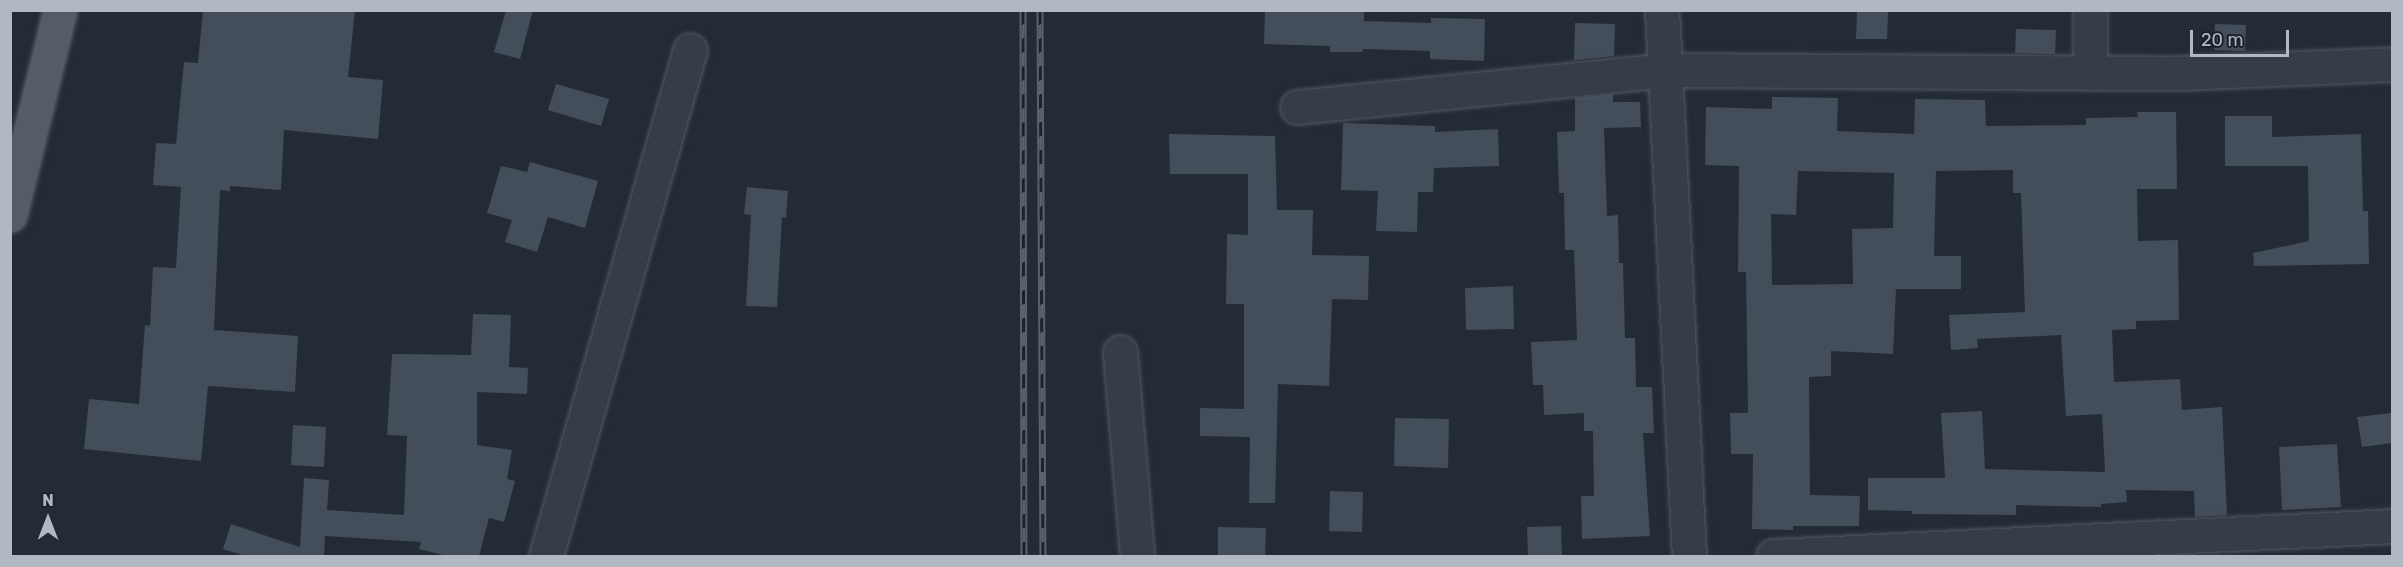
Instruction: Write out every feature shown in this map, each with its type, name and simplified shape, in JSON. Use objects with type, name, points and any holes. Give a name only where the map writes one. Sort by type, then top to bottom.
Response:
[{"type":"main road","points":[[11,212],[60,10]]},
{"type":"street","points":[[1662,10],[1667,70],[1689,556]]},
{"type":"street","points":[[2090,10],[2090,72]]},
{"type":"street","points":[[546,556],[690,50]]},
{"type":"street","points":[[1297,107],[1667,70],[2180,73],[2392,64]]},
{"type":"street","points":[[1120,352],[1137,556]]},
{"type":"street","points":[[1773,556],[2392,526]]},
{"type":"building","points":[[203,10],[355,10],[348,77],[383,80],[378,139],[284,130],[281,190],[230,186],[230,191],[220,190],[214,330],[298,336],[295,392],[208,386],[201,461],[84,449],[89,399],[139,404],[145,325],[150,326],[153,267],[176,268],[181,187],[153,185],[156,143],[176,144],[184,62],[198,63]]},
{"type":"building","points":[[506,10],[533,10],[520,59],[494,52]]},
{"type":"building","points":[[1265,10],[1364,10],[1364,21],[1431,23],[1431,18],[1485,19],[1484,61],[1430,59],[1430,51],[1363,49],[1363,52],[1330,52],[1330,46],[1264,44]]},
{"type":"building","points":[[1857,10],[1888,10],[1887,39],[1856,39]]},
{"type":"building","points":[[1575,23],[1615,24],[1614,56],[1574,60]]},
{"type":"building","points":[[2215,24],[2246,25],[2245,51],[2214,50]]},
{"type":"building","points":[[2016,29],[2056,30],[2055,54],[2015,53]]},
{"type":"building","points":[[556,84],[609,99],[601,126],[548,110]]},
{"type":"building","points":[[1613,94],[1613,102],[1640,102],[1641,127],[1604,128],[1607,216],[1618,215],[1619,263],[1623,263],[1625,338],[1635,338],[1636,387],[1652,387],[1654,433],[1643,433],[1650,536],[1582,539],[1581,496],[1594,496],[1593,431],[1584,431],[1584,413],[1544,415],[1543,385],[1533,385],[1531,342],[1577,340],[1574,250],[1565,250],[1564,193],[1559,193],[1557,132],[1575,131],[1575,98]]},
{"type":"building","points":[[1772,97],[1838,98],[1837,131],[1914,134],[1915,99],[1985,100],[1986,126],[2086,125],[2086,118],[2138,117],[2137,112],[2176,112],[2177,189],[2137,189],[2138,241],[2178,240],[2179,320],[2136,321],[2136,329],[2112,330],[2114,382],[2180,379],[2182,410],[2222,407],[2227,515],[2195,517],[2194,491],[2126,490],[2127,502],[2101,504],[2101,507],[2016,505],[2016,515],[1912,514],[1912,511],[1868,510],[1868,478],[1945,478],[1941,413],[1982,411],[1985,469],[2105,472],[2102,414],[2066,416],[2061,335],[1977,339],[1978,348],[1951,350],[1949,315],[2025,312],[2021,193],[2013,193],[2013,170],[1936,171],[1934,256],[1961,256],[1961,289],[1896,289],[1893,354],[1831,351],[1831,376],[1809,377],[1810,495],[1860,496],[1859,526],[1793,526],[1793,530],[1752,529],[1753,454],[1731,454],[1730,413],[1748,413],[1746,272],[1738,272],[1739,166],[1705,165],[1706,107],[1772,109]],"holes":[[[1798,171],[1894,173],[1893,228],[1852,229],[1853,284],[1772,285],[1771,214],[1796,215]]]},
{"type":"building","points":[[2225,116],[2272,116],[2272,137],[2361,134],[2363,211],[2368,211],[2369,264],[2254,266],[2253,253],[2309,241],[2308,166],[2225,166]]},
{"type":"building","points":[[1343,123],[1435,126],[1435,132],[1498,129],[1499,166],[1434,168],[1433,192],[1418,192],[1417,232],[1376,231],[1378,191],[1341,190]]},
{"type":"building","points":[[1169,134],[1275,136],[1277,210],[1313,210],[1312,255],[1369,256],[1368,300],[1332,299],[1329,386],[1278,384],[1275,503],[1249,503],[1250,437],[1200,436],[1200,408],[1244,409],[1244,304],[1226,304],[1227,234],[1248,235],[1248,174],[1170,174]]},
{"type":"building","points":[[530,162],[598,181],[585,228],[548,217],[537,252],[505,242],[512,220],[487,213],[501,166],[527,172]]},
{"type":"building","points":[[747,187],[788,191],[786,218],[782,217],[777,307],[746,306],[751,215],[744,214]]},
{"type":"building","points":[[1513,286],[1514,329],[1466,330],[1465,288]]},
{"type":"building","points":[[473,314],[511,315],[509,367],[528,368],[527,394],[477,392],[477,445],[512,450],[507,479],[515,481],[504,522],[489,518],[479,556],[447,556],[419,549],[421,542],[325,536],[324,556],[245,556],[223,549],[231,524],[300,547],[304,478],[329,480],[327,510],[404,515],[407,436],[387,435],[392,354],[471,355]]},
{"type":"building","points":[[2392,413],[2392,443],[2362,447],[2357,417]]},
{"type":"building","points":[[1395,418],[1449,419],[1448,468],[1394,466]]},
{"type":"building","points":[[293,425],[326,427],[324,467],[291,465]]},
{"type":"building","points":[[2337,444],[2341,507],[2282,510],[2279,447]]},
{"type":"building","points":[[1330,491],[1363,492],[1362,532],[1329,531]]},
{"type":"building","points":[[1561,526],[1562,556],[1528,556],[1527,527]]},
{"type":"building","points":[[1218,527],[1266,528],[1265,556],[1218,556]]},
{"type":"railway","points":[[1023,10],[1024,556]]},
{"type":"railway","points":[[1040,10],[1043,556]]}]
